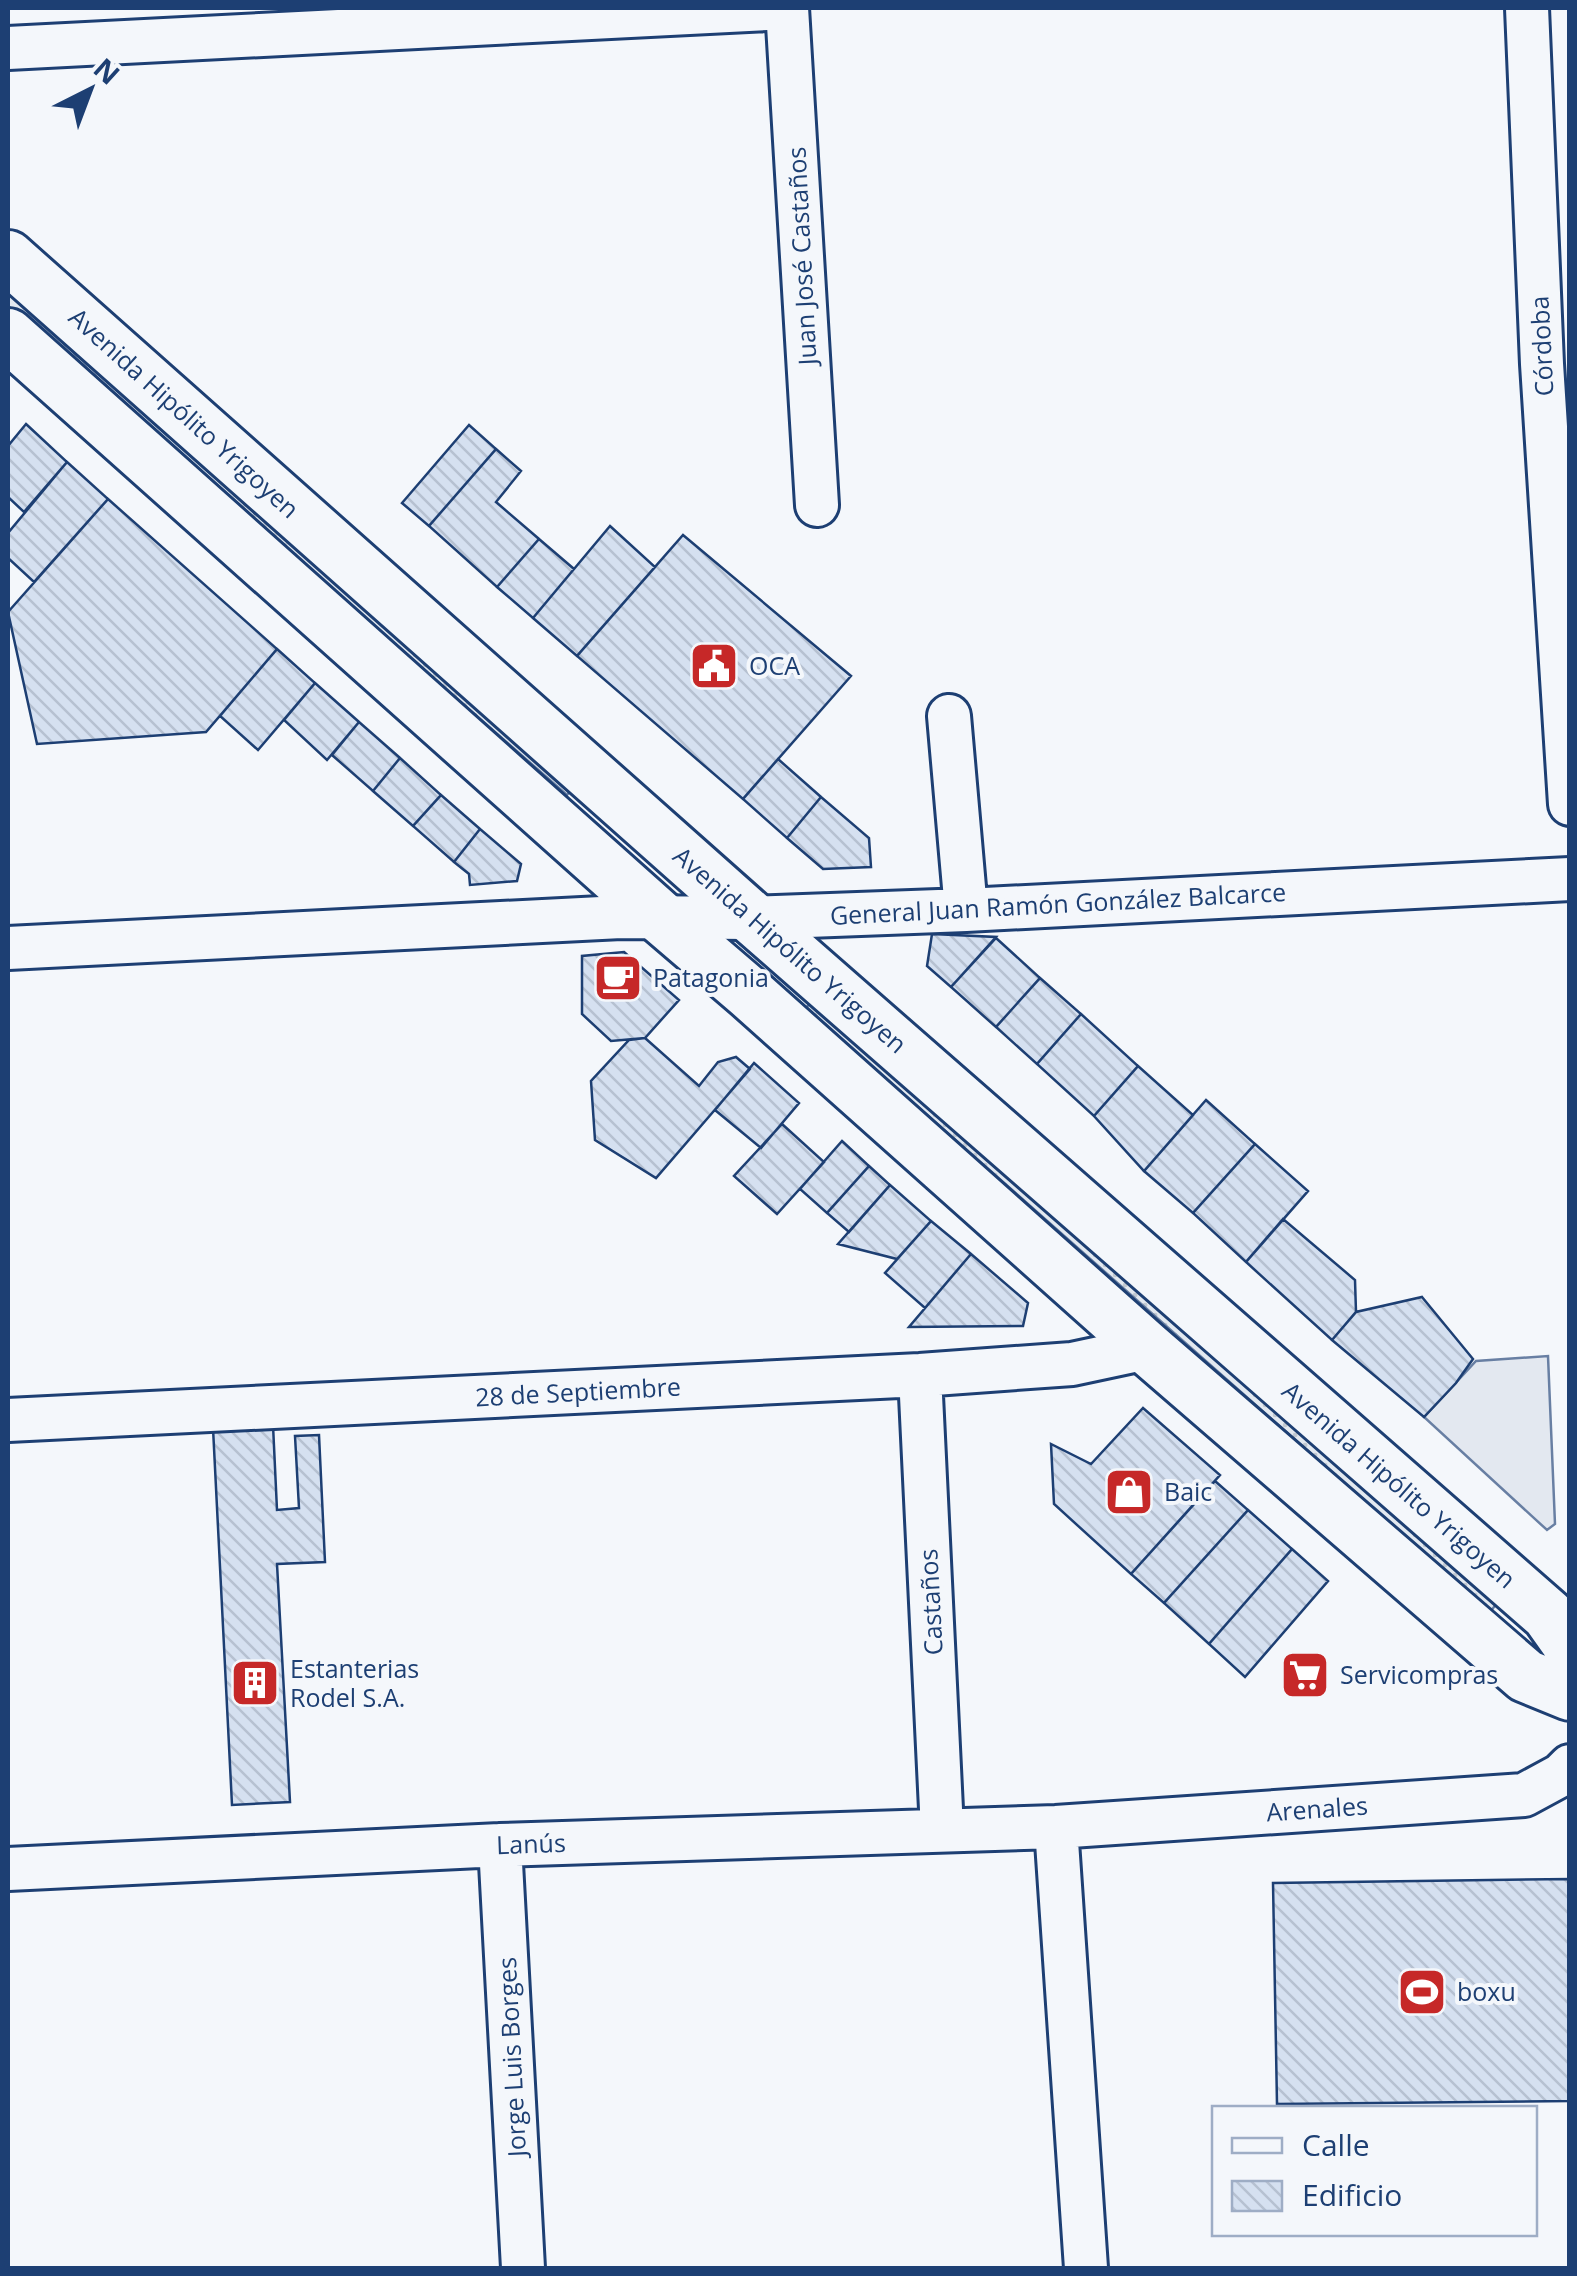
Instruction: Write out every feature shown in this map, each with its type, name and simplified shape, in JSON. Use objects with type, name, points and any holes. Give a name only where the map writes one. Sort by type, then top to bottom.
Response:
[{"type":"main road","name":"Avenida Hipólito Yrigoyen","points":[[8,257],[752,918],[1548,1615],[1570,1646]]},
{"type":"main road","points":[[8,335],[1147,1348],[1526,1676],[1570,1694]]},
{"type":"street","points":[[8,48],[787,8]]},
{"type":"street","name":"Juan José Castaños","points":[[787,8],[817,505]]},
{"type":"street","name":"Córdoba","points":[[1526,8],[1556,364],[1570,804]]},
{"type":"street","points":[[949,716],[966,910]]},
{"type":"street","name":"General Juan Ramón González Balcarce","points":[[8,948],[658,915],[752,918],[966,910],[1570,880]]},
{"type":"street","name":"28 de Septiembre","points":[[8,1420],[920,1374],[1072,1364],[1147,1348]]},
{"type":"street","name":"Castaños","points":[[920,1374],[942,1830]]},
{"type":"street","name":"Arenales","points":[[1056,1828],[1524,1795],[1570,1766]]},
{"type":"street","points":[[1056,1828],[1086,2268]]},
{"type":"street","name":"Lanús","points":[[8,1869],[500,1845],[1056,1828]]},
{"type":"street","name":"Jorge Luis Borges","points":[[500,1845],[523,2268]]},
{"type":"shaded area","points":[[8,289],[575,785],[567,795],[8,306]]},
{"type":"shaded area","points":[[814,998],[1498,1602],[1490,1612],[806,1008]]},
{"type":"shaded area","points":[[1548,1356],[1555,1524],[1547,1530],[1424,1417],[1476,1361]]},
{"type":"building","points":[[26,424],[67,462],[24,512],[8,497],[8,446]]},
{"type":"building","points":[[469,425],[496,449],[429,526],[402,503]]},
{"type":"building","points":[[496,449],[521,471],[496,502],[539,539],[497,587],[429,526]]},
{"type":"building","points":[[67,462],[108,499],[34,582],[8,558],[8,533]]},
{"type":"building","points":[[108,499],[277,649],[206,732],[37,744],[8,612]]},
{"type":"building","points":[[610,526],[655,567],[577,656],[533,618]]},
{"type":"building","name":"OCA","points":[[683,535],[851,676],[743,799],[577,656]]},
{"type":"building","points":[[539,539],[574,569],[533,618],[497,587]]},
{"type":"building","points":[[277,649],[315,683],[258,750],[220,716]]},
{"type":"building","points":[[315,683],[359,722],[327,760],[284,720]]},
{"type":"building","points":[[359,722],[400,758],[373,791],[332,755]]},
{"type":"building","points":[[400,758],[441,795],[413,826],[373,791]]},
{"type":"building","points":[[778,759],[821,797],[787,838],[743,799]]},
{"type":"building","points":[[441,795],[480,829],[454,862],[413,826]]},
{"type":"building","points":[[821,797],[869,838],[871,867],[823,869],[787,838]]},
{"type":"building","points":[[480,829],[521,864],[517,881],[470,885],[469,874],[454,862]]},
{"type":"building","points":[[932,934],[996,937],[951,987],[927,966]]},
{"type":"building","points":[[996,938],[1040,978],[996,1027],[951,987]]},
{"type":"building","name":"Patagonia","points":[[624,952],[679,1000],[645,1038],[611,1041],[582,1014],[582,956]]},
{"type":"building","points":[[1040,978],[1081,1014],[1037,1064],[996,1027]]},
{"type":"building","points":[[1081,1014],[1138,1066],[1094,1116],[1037,1064]]},
{"type":"building","points":[[645,1038],[699,1086],[718,1062],[736,1057],[750,1069],[656,1178],[595,1140],[591,1081],[629,1040]]},
{"type":"building","points":[[754,1063],[799,1103],[761,1148],[715,1110]]},
{"type":"building","points":[[1138,1066],[1193,1115],[1144,1171],[1094,1116]]},
{"type":"building","points":[[1206,1100],[1255,1144],[1193,1213],[1144,1171]]},
{"type":"building","points":[[782,1124],[824,1162],[777,1214],[734,1176]]},
{"type":"building","points":[[842,1141],[869,1166],[827,1213],[800,1189]]},
{"type":"building","points":[[1255,1144],[1308,1191],[1246,1262],[1193,1213]]},
{"type":"building","points":[[869,1166],[890,1185],[849,1232],[827,1213]]},
{"type":"building","points":[[890,1185],[931,1221],[897,1259],[838,1244]]},
{"type":"building","points":[[1283,1219],[1355,1280],[1356,1312],[1332,1340],[1246,1262]]},
{"type":"building","points":[[931,1221],[971,1254],[925,1308],[885,1273]]},
{"type":"building","points":[[971,1254],[1028,1303],[1023,1326],[909,1327]]},
{"type":"building","points":[[1422,1297],[1473,1359],[1424,1417],[1332,1340],[1356,1312]]},
{"type":"building","name":"Baic","points":[[1143,1408],[1220,1475],[1131,1574],[1054,1504],[1051,1444],[1091,1464]]},
{"type":"building","name":"Estanterias Rodel S.A.","points":[[273,1425],[277,1510],[299,1508],[295,1436],[319,1435],[325,1562],[277,1564],[290,1802],[232,1805],[213,1428]]},
{"type":"building","points":[[1215,1481],[1248,1510],[1164,1603],[1131,1574]]},
{"type":"building","points":[[1248,1510],[1292,1549],[1209,1644],[1164,1603]]},
{"type":"building","points":[[1292,1549],[1328,1581],[1245,1677],[1209,1644]]},
{"type":"building","name":"boxu","points":[[1570,1879],[1570,2101],[1277,2104],[1273,1883]]},
{"type":"place","name":"OCA","points":[[714,666]]},
{"type":"place","name":"Patagonia","points":[[618,978]]},
{"type":"place","name":"Baic","points":[[1129,1492]]},
{"type":"place","name":"Servicompras","points":[[1305,1675]]},
{"type":"place","name":"Estanterias Rodel S.A.","points":[[255,1683]]},
{"type":"place","name":"boxu","points":[[1422,1992]]}]
